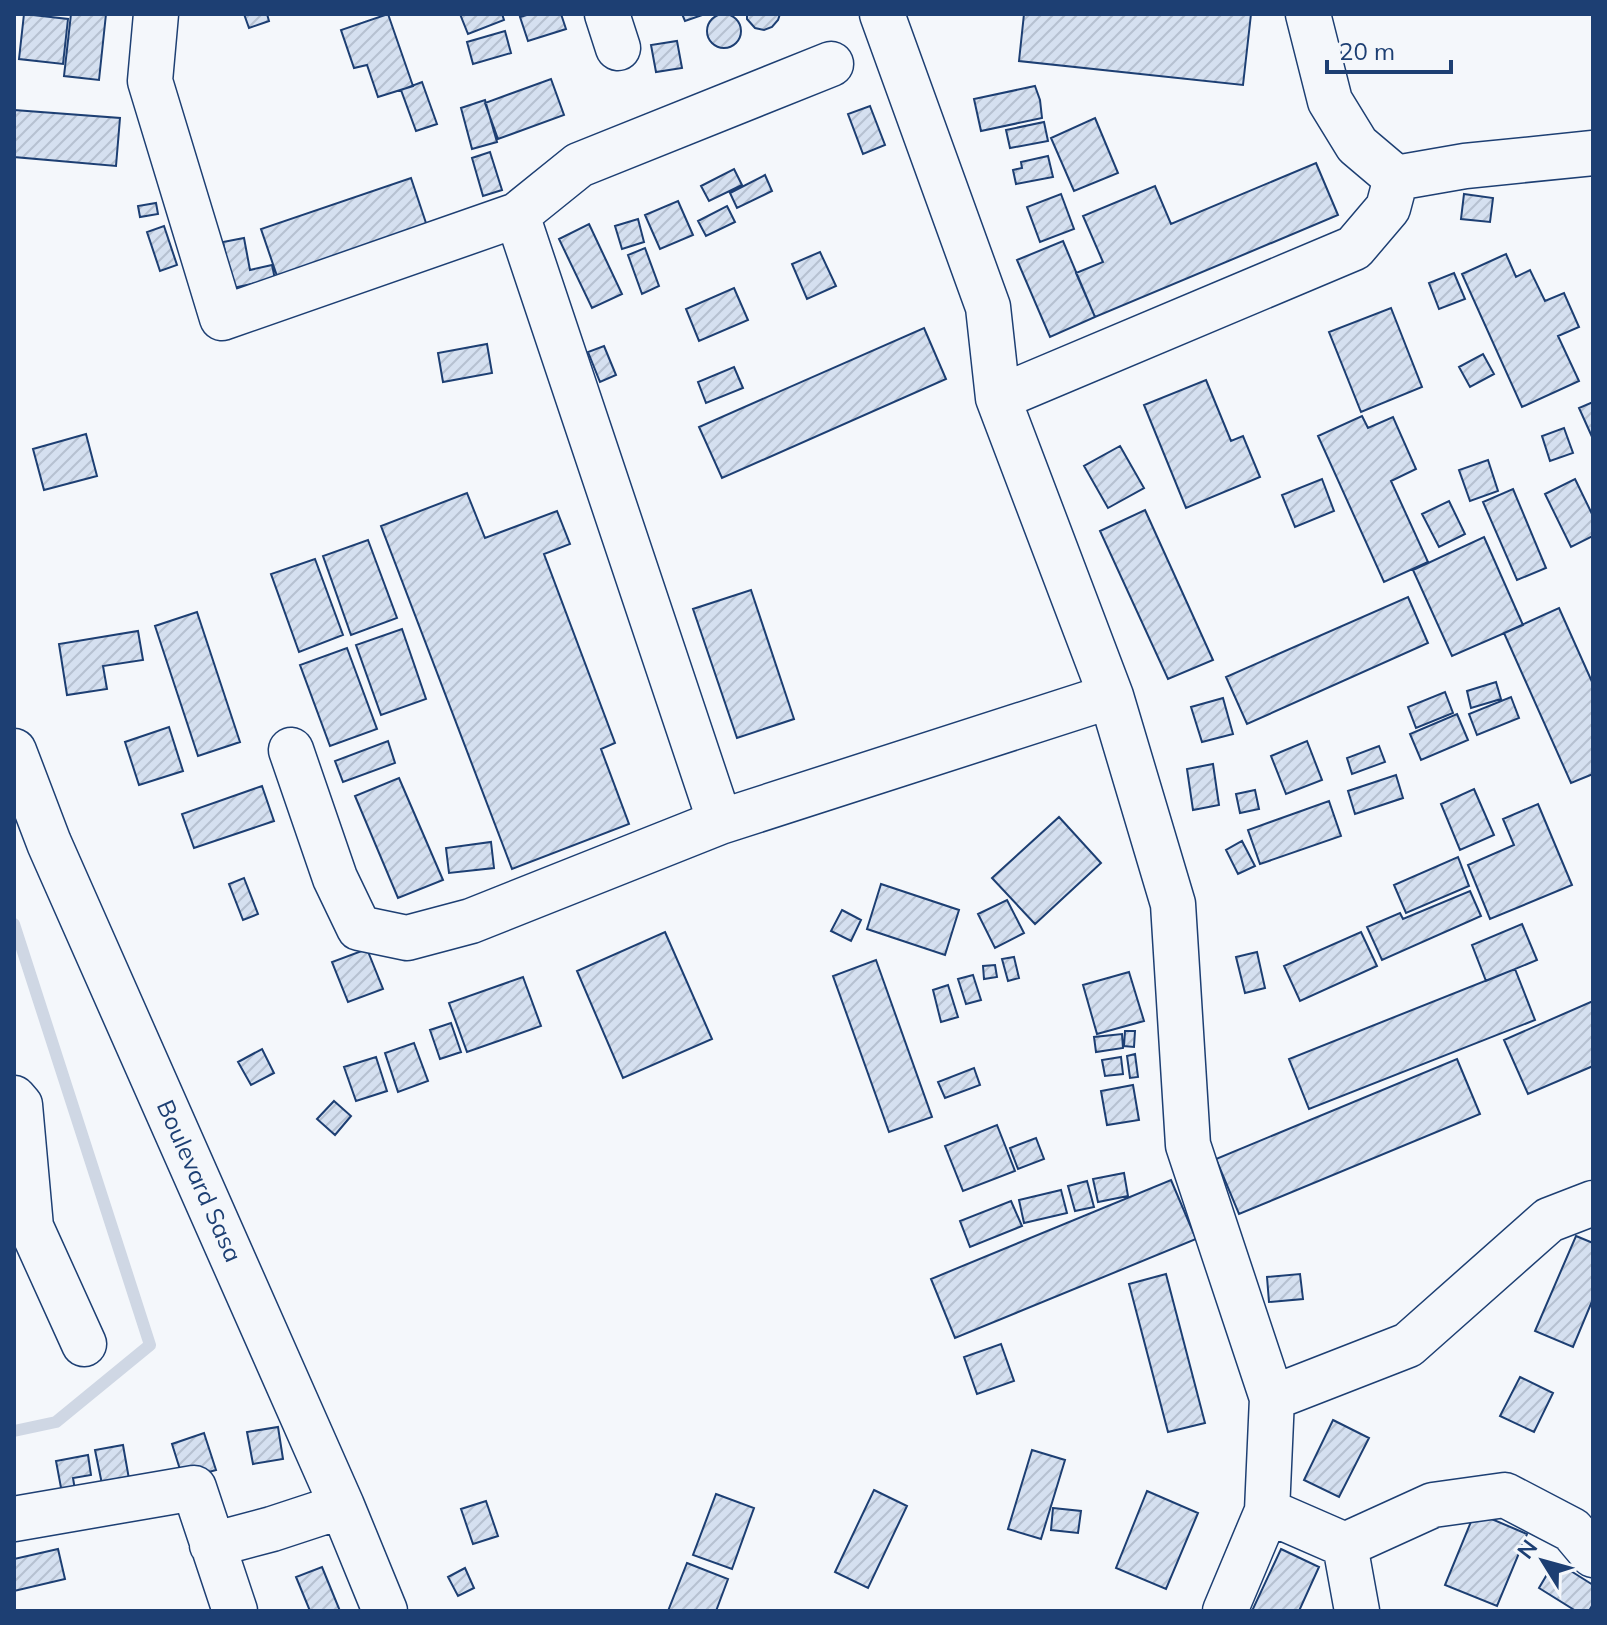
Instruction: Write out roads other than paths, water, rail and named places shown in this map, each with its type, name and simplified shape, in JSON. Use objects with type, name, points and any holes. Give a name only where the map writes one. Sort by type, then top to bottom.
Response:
[{"type":"street","points":[[156,14],[150,81],[222,318],[517,215],[579,165],[831,64]]},
{"type":"street","points":[[882,14],[988,307],[998,398],[1111,696],[1173,904],[1188,1145],[1272,1398],[1267,1511],[1225,1611]]},
{"type":"street","points":[[1308,14],[1330,101],[1357,145],[1396,178]]},
{"type":"street","points":[[1396,178],[1465,166],[1593,153]]},
{"type":"street","points":[[998,398],[1354,248],[1388,208],[1396,178]]},
{"type":"street","points":[[517,215],[720,822]]},
{"type":"street","points":[[291,750],[335,878],[359,928],[407,938],[471,921],[720,822],[1111,696]]},
{"type":"street","name":"Boulevard Sasa","points":[[14,751],[49,843],[342,1506],[385,1611]]},
{"type":"street","points":[[14,1098],[20,1105],[31,1227],[84,1344]]},
{"type":"street","points":[[1272,1398],[1408,1345],[1549,1220],[1593,1203]]},
{"type":"street","points":[[14,1519],[194,1488],[235,1611]]},
{"type":"street","points":[[1267,1511],[1345,1545],[1433,1505],[1505,1495],[1572,1530],[1593,1555]]},
{"type":"street","points":[[212,1545],[342,1506]]},
{"type":"street","points":[[1345,1545],[1357,1611]]},
{"type":"waterway","points":[[14,924],[150,1345],[56,1422],[14,1431]]}]
